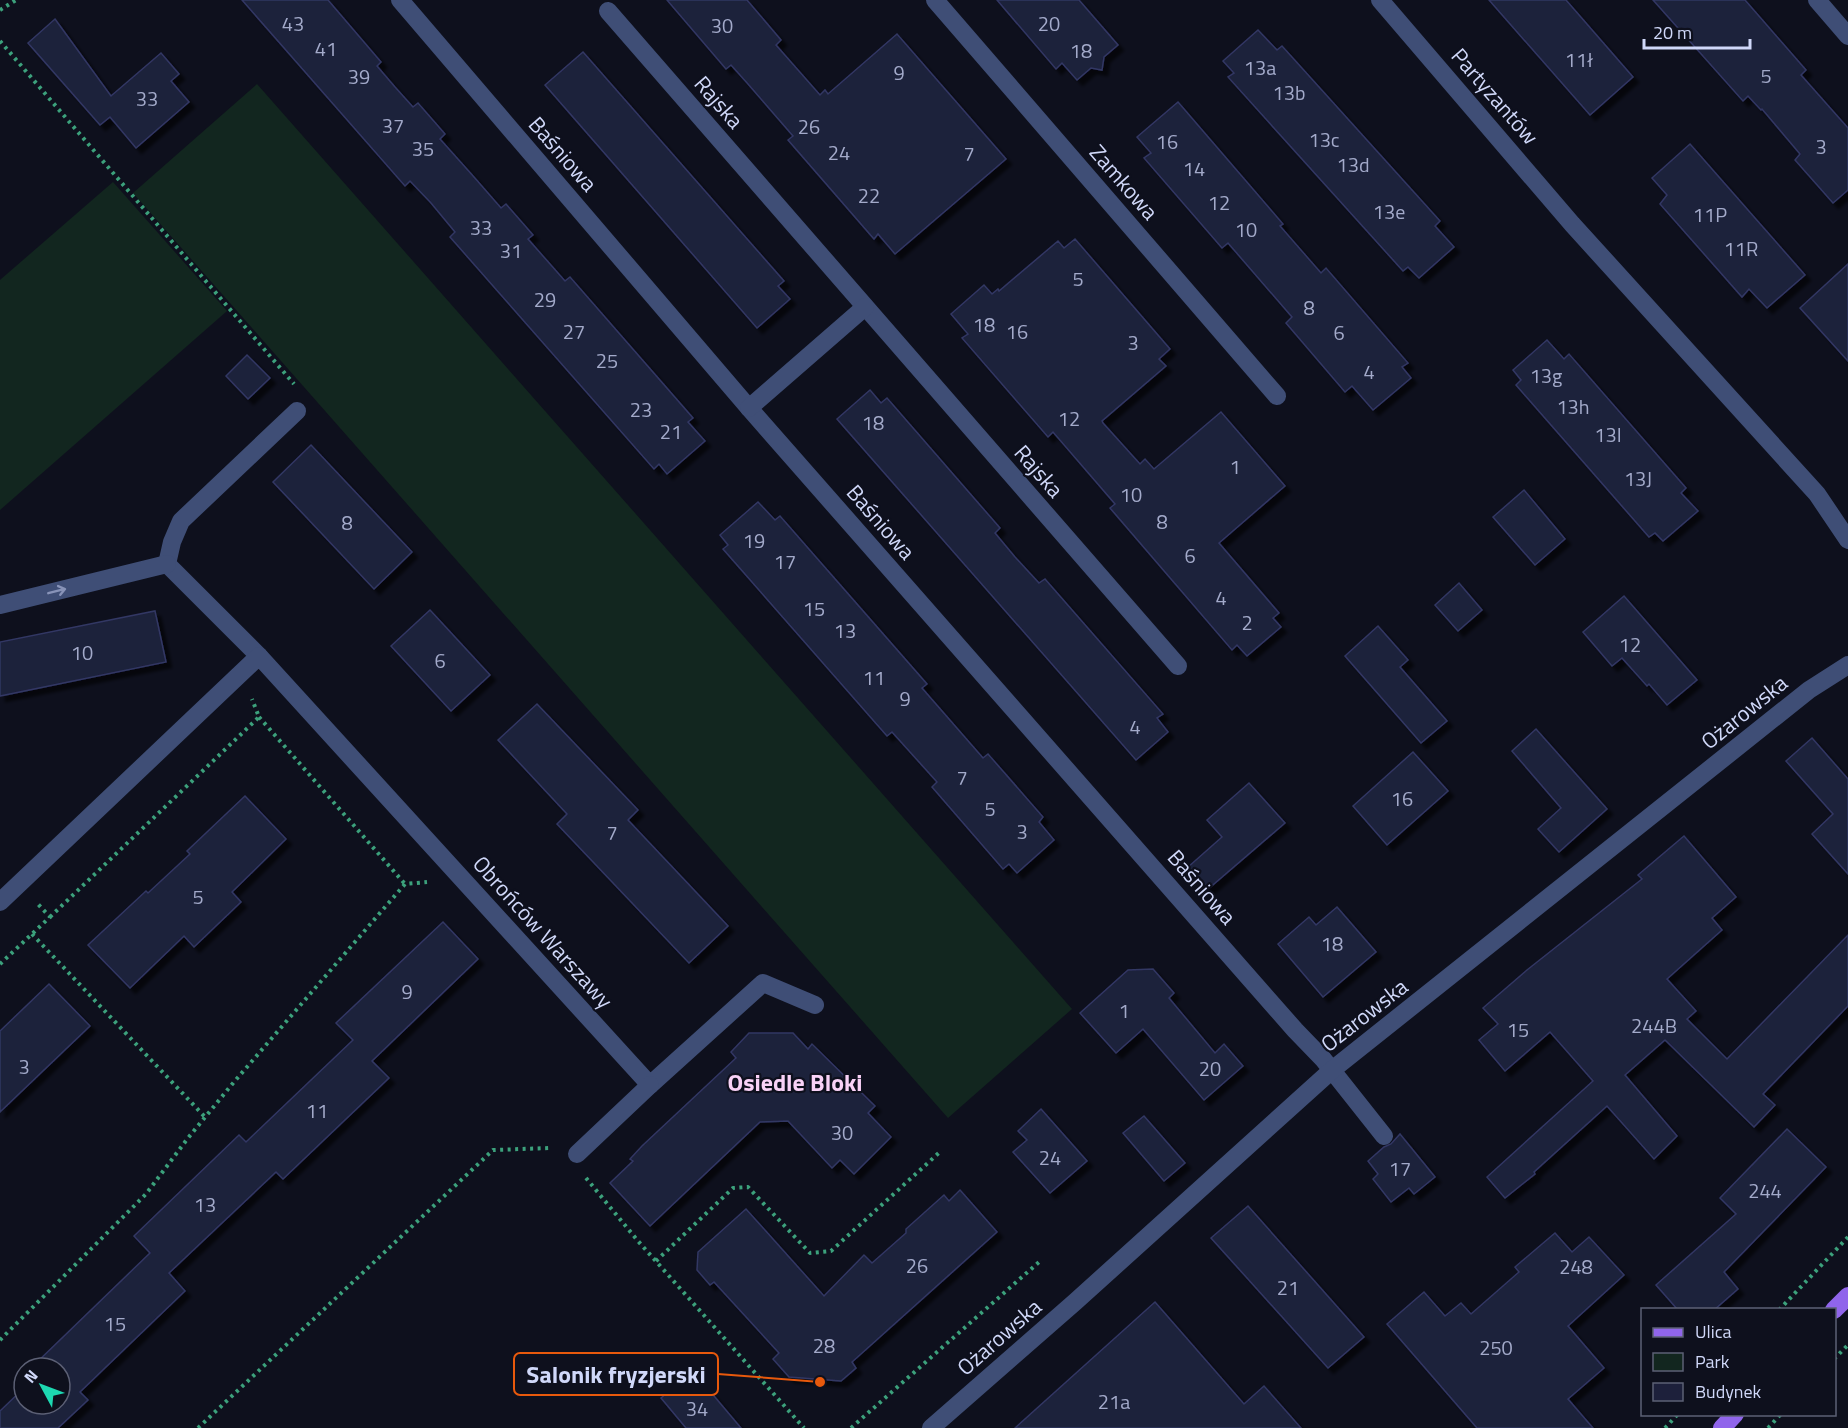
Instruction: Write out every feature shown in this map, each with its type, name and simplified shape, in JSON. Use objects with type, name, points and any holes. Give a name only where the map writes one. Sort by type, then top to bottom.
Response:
[{"type":"main road","points":[[1836,1308],[1848,1296]]},
{"type":"main road","points":[[1722,1428],[1733,1416]]},
{"type":"street","name":"Baśniowa","points":[[399,0],[749,408],[1332,1070],[1384,1136]]},
{"type":"street","name":"Zamkowa","points":[[935,0],[1277,396]]},
{"type":"street","name":"Partyzantów","points":[[1380,0],[1572,224],[1817,494],[1848,540]]},
{"type":"street","points":[[1817,0],[1848,36]]},
{"type":"street","name":"Rajska","points":[[608,11],[1178,666]]},
{"type":"street","points":[[749,408],[865,306]]},
{"type":"street","points":[[0,605],[167,564],[172,542],[181,521],[297,411]]},
{"type":"street","name":"Obrońców Warszawy","points":[[167,564],[259,656],[650,1085]]},
{"type":"street","points":[[0,902],[259,656]]},
{"type":"street","name":"Ożarowska","points":[[931,1428],[1075,1302],[1332,1070],[1809,690],[1848,665]]},
{"type":"street","points":[[568,1151],[650,1085],[763,983],[816,1005]]},
{"type":"path","points":[[0,10],[16,0]]},
{"type":"path","points":[[0,40],[296,386],[301,397],[297,411]]},
{"type":"path","points":[[245,670],[259,717],[405,884]]},
{"type":"path","points":[[50,916],[259,717]]},
{"type":"path","points":[[0,1340],[146,1194],[205,1117],[333,965],[405,884],[435,881]]},
{"type":"path","points":[[32,934],[205,1117]]},
{"type":"path","points":[[198,1428],[493,1150],[568,1151]]},
{"type":"path","points":[[656,1261],[733,1188],[748,1187],[810,1253],[831,1251],[940,1151]]},
{"type":"path","points":[[584,1176],[804,1428]]},
{"type":"path","points":[[1781,1308],[1848,1237]]},
{"type":"path","points":[[851,1428],[1039,1262]]},
{"type":"path","points":[[1836,1357],[1848,1345]]},
{"type":"path","points":[[1665,1428],[1676,1416]]},
{"type":"path","points":[[1768,1428],[1779,1416]]},
{"type":"green space","points":[[257,84],[1072,1009],[948,1118],[133,193]]},
{"type":"green space","points":[[113,182],[227,311],[0,510],[0,280]]},
{"type":"building","points":[[242,0],[328,0],[381,62],[377,66],[395,87],[413,107],[418,103],[445,134],[440,139],[501,208],[506,204],[533,235],[528,239],[565,281],[570,277],[693,418],[688,422],[705,441],[667,474],[659,464],[654,469],[450,237],[455,232],[431,203],[410,181],[405,186]]},
{"type":"building","points":[[667,0],[747,0],[781,40],[776,45],[820,95],[825,90],[828,94],[897,34],[1006,159],[895,254],[878,234],[874,239],[788,140],[793,136],[748,84],[731,65],[726,69]]},
{"type":"building","points":[[997,0],[1079,0],[1118,45],[1104,57],[1102,70],[1091,68],[1077,80],[1062,63],[1056,69]]},
{"type":"building","points":[[1489,0],[1566,0],[1633,77],[1590,115]]},
{"type":"building","points":[[1653,0],[1745,0],[1806,70],[1801,75],[1848,128],[1848,190],[1833,203],[1795,160],[1800,154],[1762,109],[1748,96],[1743,101]]},
{"type":"building","points":[[55,19],[111,96],[161,53],[179,74],[171,81],[189,102],[136,148],[110,117],[100,125],[28,43]]},
{"type":"building","points":[[1258,30],[1277,50],[1282,46],[1440,221],[1435,226],[1454,247],[1419,278],[1408,267],[1403,271],[1228,77],[1234,73],[1223,61]]},
{"type":"building","points":[[583,52],[784,281],[778,286],[790,299],[757,328],[545,85]]},
{"type":"building","points":[[1178,102],[1283,224],[1280,226],[1321,273],[1326,268],[1408,363],[1402,367],[1411,378],[1373,410],[1352,386],[1345,392],[1286,323],[1292,317],[1228,243],[1222,248],[1144,158],[1151,153],[1137,137]]},
{"type":"building","points":[[1690,144],[1805,275],[1767,308],[1749,289],[1742,297],[1660,204],[1667,195],[1652,178]]},
{"type":"building","points":[[1075,239],[1170,349],[1159,359],[1166,366],[1102,421],[1103,423],[1140,464],[1145,459],[1154,469],[1221,412],[1285,486],[1219,543],[1279,613],[1273,618],[1281,627],[1247,656],[1237,645],[1232,650],[1110,508],[1115,504],[1053,432],[1048,437],[962,338],[968,334],[951,314],[984,285],[992,294],[998,289],[999,291],[1058,241],[1064,248]]},
{"type":"building","points":[[1848,264],[1848,361],[1800,308]]},
{"type":"building","points":[[1547,340],[1564,359],[1569,354],[1686,488],[1681,493],[1698,511],[1663,541],[1655,533],[1649,537],[1516,385],[1521,380],[1513,370]]},
{"type":"building","points":[[247,355],[270,378],[248,399],[226,376]]},
{"type":"building","points":[[870,390],[881,403],[887,398],[1000,528],[995,533],[1015,557],[1039,583],[1045,579],[1163,714],[1157,718],[1168,732],[1136,760],[837,419]]},
{"type":"building","points":[[311,445],[412,552],[374,589],[273,482]]},
{"type":"building","points":[[1524,490],[1565,539],[1535,565],[1493,517]]},
{"type":"building","points":[[758,502],[775,520],[780,516],[927,684],[922,688],[983,758],[988,754],[1043,817],[1039,822],[1054,840],[1017,873],[1009,864],[1003,869],[932,787],[937,782],[892,732],[887,736],[723,549],[728,545],[720,535]]},
{"type":"building","points":[[1459,583],[1482,610],[1458,631],[1435,605]]},
{"type":"building","points":[[1624,596],[1697,680],[1667,705],[1622,658],[1612,666],[1583,632]]},
{"type":"building","points":[[430,610],[490,675],[451,711],[391,646]]},
{"type":"building","points":[[155,611],[166,662],[0,696],[0,642]]},
{"type":"building","points":[[1378,626],[1408,660],[1400,667],[1447,721],[1421,743],[1345,656]]},
{"type":"building","points":[[537,704],[638,810],[628,820],[728,926],[689,963],[557,824],[567,814],[498,740]]},
{"type":"building","points":[[1536,729],[1607,809],[1559,852],[1538,829],[1561,808],[1512,751]]},
{"type":"building","points":[[1812,738],[1848,779],[1848,874],[1812,834],[1833,814],[1786,761]]},
{"type":"building","points":[[1413,752],[1448,791],[1387,845],[1353,806]]},
{"type":"building","points":[[1249,783],[1285,823],[1207,890],[1187,868],[1222,837],[1207,820]]},
{"type":"building","points":[[245,796],[286,839],[232,892],[241,902],[194,947],[184,936],[130,988],[88,945],[190,854],[187,851]]},
{"type":"building","points":[[1684,836],[1736,897],[1712,918],[1722,930],[1667,979],[1696,1011],[1687,1019],[1727,1059],[1848,935],[1848,1006],[1763,1094],[1775,1105],[1754,1127],[1665,1040],[1625,1075],[1677,1136],[1654,1159],[1607,1106],[1534,1172],[1535,1174],[1505,1198],[1487,1177],[1593,1081],[1550,1032],[1505,1071],[1479,1040],[1498,1024],[1483,1008],[1642,879],[1638,875]]},
{"type":"building","points":[[1337,907],[1376,952],[1323,997],[1278,944],[1309,917],[1316,925]]},
{"type":"building","points":[[443,922],[478,959],[372,1061],[389,1078],[283,1179],[276,1172],[169,1273],[185,1291],[80,1392],[88,1400],[72,1415],[72,1356],[43,1356],[150,1253],[134,1236],[239,1135],[246,1142],[353,1040],[336,1023]]},
{"type":"building","points":[[1153,969],[1174,993],[1169,998],[1215,1053],[1224,1044],[1243,1066],[1204,1100],[1143,1029],[1116,1053],[1080,1013],[1128,970]]},
{"type":"building","points":[[49,984],[90,1026],[0,1112],[0,1031]]},
{"type":"building","points":[[749,1033],[793,1033],[808,1049],[812,1044],[875,1106],[868,1113],[891,1137],[854,1174],[840,1160],[832,1168],[788,1121],[760,1122],[650,1226],[610,1183],[633,1161],[630,1159],[642,1146],[736,1058],[731,1052]]},
{"type":"building","points":[[1041,1109],[1087,1161],[1050,1193],[1013,1152],[1027,1140],[1018,1131]]},
{"type":"building","points":[[1144,1116],[1185,1163],[1164,1181],[1123,1133]]},
{"type":"building","points":[[1787,1129],[1826,1167],[1724,1272],[1738,1289],[1716,1308],[1676,1308],[1656,1285],[1736,1214],[1720,1198]]},
{"type":"building","points":[[1400,1134],[1435,1177],[1414,1194],[1409,1188],[1391,1202],[1373,1179],[1378,1174],[1368,1161],[1391,1144]]},
{"type":"building","points":[[960,1190],[997,1232],[852,1362],[856,1368],[841,1381],[789,1377],[773,1359],[779,1353],[714,1282],[710,1285],[697,1270],[698,1252],[746,1209],[824,1296],[864,1255],[872,1263],[944,1195],[949,1201]]},
{"type":"building","points":[[1248,1206],[1364,1337],[1328,1368],[1211,1238]]},
{"type":"building","points":[[1555,1233],[1572,1252],[1589,1237],[1624,1275],[1568,1326],[1604,1368],[1568,1399],[1593,1428],[1477,1428],[1387,1324],[1424,1292],[1445,1316],[1461,1303],[1471,1314],[1519,1272],[1515,1267]]},
{"type":"building","points":[[1155,1302],[1244,1404],[1264,1386],[1301,1428],[1015,1428]]},
{"type":"building","points":[[693,1371],[741,1428],[686,1428],[661,1398]]},
{"type":"building","points":[[12,1400],[12,1416],[71,1416],[58,1428],[0,1428],[0,1411]]},
{"type":"place","name":"Salonik fryzjerski","points":[[820,1382]]},
{"type":"district","name":"Osiedle Bloki","points":[[795,1082]]}]
